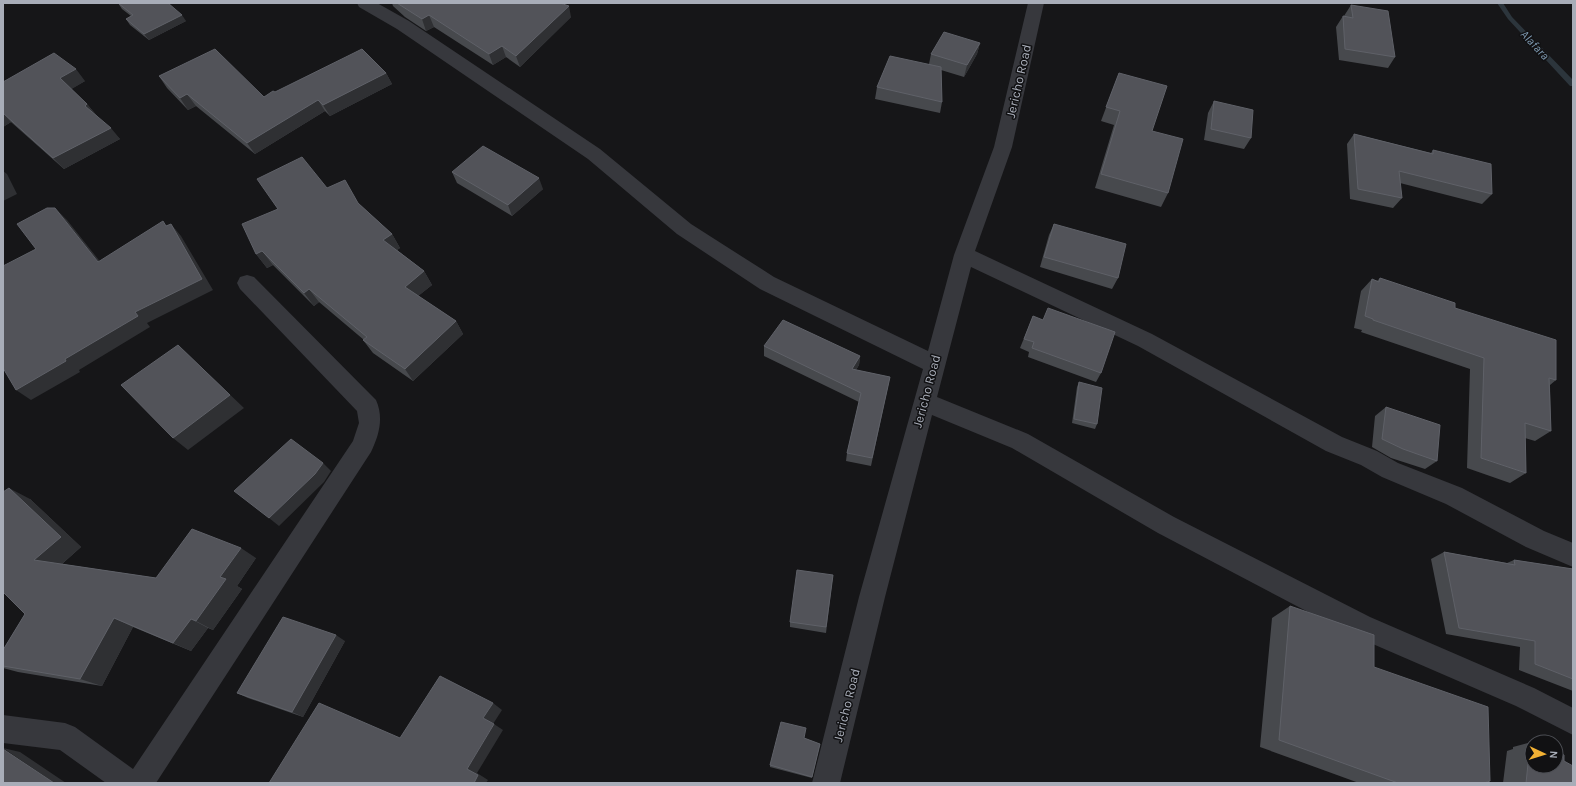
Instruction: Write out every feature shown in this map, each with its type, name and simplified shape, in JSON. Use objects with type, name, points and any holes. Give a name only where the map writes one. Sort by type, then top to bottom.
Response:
[{"type":"street","points":[[365,3],[403,25],[594,154],[684,229],[767,283],[934,364]]},
{"type":"street","name":"Jericho Road","points":[[826,783],[872,597],[964,255],[1003,147],[1036,3]]},
{"type":"street","points":[[964,255],[1145,340],[1334,444],[1368,458],[1390,470],[1454,496],[1535,539],[1573,555]]},
{"type":"street","points":[[140,783],[363,445],[370,423],[368,407],[247,283]]},
{"type":"street","points":[[924,402],[1020,441],[1166,525],[1360,626],[1525,697],[1573,722]]},
{"type":"street","points":[[3,729],[65,737],[129,783]]},
{"type":"building","points":[[118,3],[168,3],[182,15],[144,34],[126,19],[133,15]]},
{"type":"building","points":[[397,3],[560,3],[569,6],[516,56],[502,46],[489,54],[429,15],[422,19]]},
{"type":"building","points":[[1351,5],[1388,11],[1395,57],[1345,49],[1343,16],[1353,18]]},
{"type":"building","points":[[944,32],[980,43],[967,65],[931,54]]},
{"type":"building","points":[[215,49],[264,97],[273,91],[275,92],[362,49],[386,73],[323,105],[318,100],[247,143],[187,94],[180,98],[159,76]]},
{"type":"building","points":[[54,53],[76,69],[60,78],[87,104],[85,106],[111,128],[53,158],[3,113],[3,82]]},
{"type":"building","points":[[890,56],[941,67],[942,102],[877,87]]},
{"type":"building","points":[[1119,73],[1167,86],[1152,131],[1183,139],[1168,193],[1101,174],[1120,111],[1106,107]]},
{"type":"building","points":[[1214,101],[1253,110],[1251,138],[1211,129]]},
{"type":"building","points":[[1354,134],[1433,154],[1433,150],[1491,164],[1492,194],[1399,171],[1402,198],[1358,189]]},
{"type":"building","points":[[483,146],[539,178],[508,205],[452,172]]},
{"type":"building","points":[[302,157],[327,188],[345,180],[358,203],[392,234],[383,240],[424,271],[405,287],[456,321],[405,369],[363,340],[367,337],[309,289],[304,293],[262,251],[256,254],[242,224],[278,209],[257,179]]},
{"type":"building","points":[[47,208],[55,208],[98,262],[163,221],[166,226],[171,224],[202,279],[135,312],[138,316],[16,390],[3,368],[3,266],[36,249],[17,224]]},
{"type":"building","points":[[1054,224],[1126,244],[1118,278],[1044,257]]},
{"type":"building","points":[[1380,278],[1455,303],[1455,308],[1556,340],[1556,380],[1549,378],[1551,431],[1525,423],[1526,473],[1481,458],[1484,358],[1365,316],[1372,279],[1379,282]]},
{"type":"building","points":[[1048,308],[1115,332],[1101,373],[1032,348],[1034,342],[1024,339],[1033,316],[1043,320]]},
{"type":"building","points":[[783,320],[860,356],[852,369],[890,377],[872,458],[847,453],[861,393],[764,346]]},
{"type":"building","points":[[178,345],[230,395],[173,438],[121,385]]},
{"type":"building","points":[[1079,382],[1102,388],[1097,424],[1074,419]]},
{"type":"building","points":[[1386,407],[1440,425],[1437,461],[1403,449],[1382,439]]},
{"type":"building","points":[[291,439],[323,463],[315,474],[269,518],[234,491]]},
{"type":"building","points":[[9,488],[61,537],[34,560],[156,578],[192,529],[241,548],[220,577],[226,579],[196,621],[191,619],[173,643],[114,618],[80,679],[3,666],[3,650],[25,614],[3,592],[3,492]]},
{"type":"building","points":[[1444,552],[1515,565],[1514,560],[1573,569],[1573,679],[1535,664],[1535,641],[1459,628]]},
{"type":"building","points":[[797,570],[833,575],[826,627],[790,622]]},
{"type":"building","points":[[1290,606],[1374,635],[1374,667],[1488,707],[1490,781],[1484,783],[1398,783],[1279,740]]},
{"type":"building","points":[[283,617],[336,635],[292,712],[237,693]]},
{"type":"building","points":[[440,676],[493,703],[483,718],[494,724],[467,769],[478,775],[474,783],[269,783],[319,703],[400,738]]},
{"type":"building","points":[[781,722],[806,728],[804,738],[820,744],[812,777],[770,765]]},
{"type":"building","points":[[3,749],[54,783],[3,783]]},
{"type":"building","points":[[1564,761],[1573,766],[1573,783],[1526,783],[1527,774],[1564,774]]},
{"type":"waterway","name":"Alafara","points":[[1500,3],[1510,18],[1573,84]]}]
